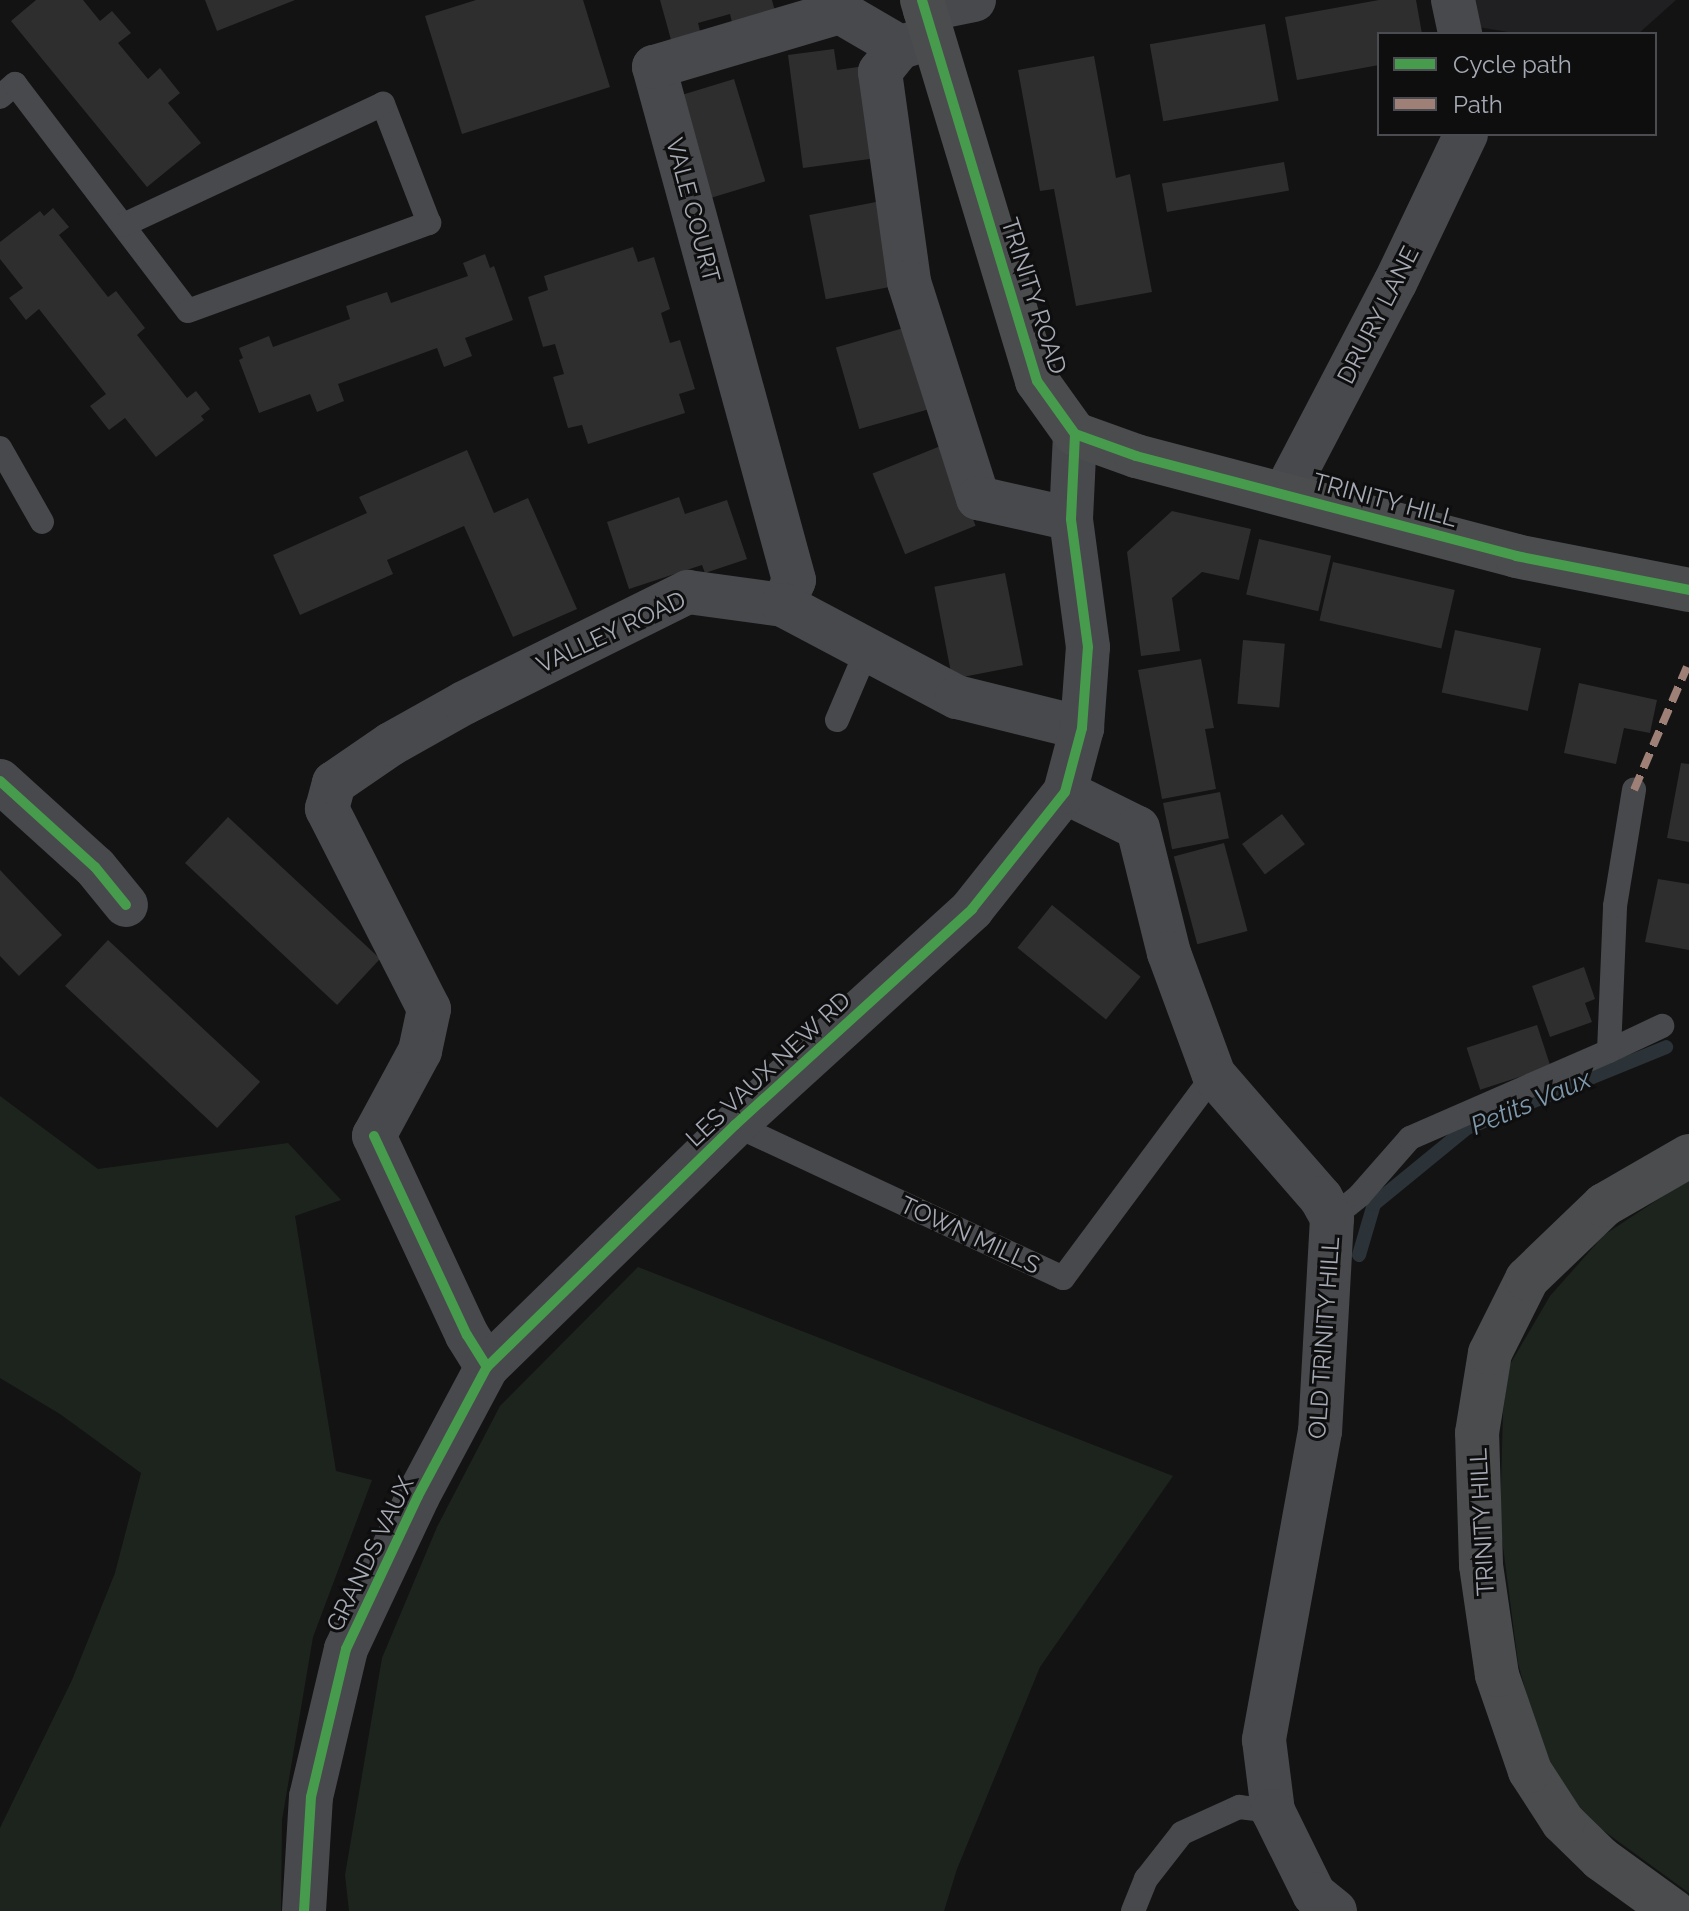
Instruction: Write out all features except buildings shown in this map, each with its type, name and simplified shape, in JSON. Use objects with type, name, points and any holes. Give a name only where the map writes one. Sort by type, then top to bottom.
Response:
[{"type":"main road","name":"TRINITY ROAD","points":[[920,24],[1037,381],[1075,434]]},
{"type":"main road","name":"TRINITY HILL","points":[[1075,434],[1136,456],[1516,556],[1689,590]]},
{"type":"main road","name":"TRINITY HILL","points":[[1673,1911],[1601,1859],[1563,1822],[1530,1771],[1497,1675],[1481,1565],[1477,1433],[1490,1353],[1527,1279],[1604,1205],[1689,1156]]},
{"type":"street","points":[[974,0],[920,24],[880,72],[909,282],[978,498],[1071,519]]},
{"type":"street","points":[[1453,0],[1460,32]]},
{"type":"street","name":"VALE COURT","points":[[783,605],[794,580],[654,67],[840,12],[920,24]]},
{"type":"street","name":"DRURY LANE","points":[[1285,493],[1402,269],[1465,136]]},
{"type":"street","points":[[1065,792],[1082,728],[1088,647],[1071,519],[1075,434]]},
{"type":"street","name":"VALLEY ROAD","points":[[487,1367],[467,1335],[374,1136],[420,1051],[429,1009],[327,809],[334,783],[391,744],[464,703],[688,592],[783,605],[866,652],[957,697],[1082,728]]},
{"type":"street","points":[[0,781],[95,867],[126,905]]},
{"type":"street","name":"OLD TRINITY HILL","points":[[1065,792],[1138,828],[1169,953],[1214,1075],[1321,1198],[1332,1218],[1320,1431],[1264,1740],[1273,1811],[1314,1894],[1335,1911]]},
{"type":"street","name":"LES VAUX NEW RD","points":[[487,1367],[735,1125],[972,909],[1065,792]]},
{"type":"street","name":"GRANDS VAUX","points":[[304,1911],[311,1797],[346,1649],[418,1496],[487,1367]]},
{"type":"lane","points":[[0,97],[15,84],[188,311],[429,223],[383,104],[124,225]]},
{"type":"lane","points":[[0,448],[42,522]]},
{"type":"lane","points":[[837,720],[866,652]]},
{"type":"lane","points":[[1609,1051],[1615,906],[1634,790]]},
{"type":"lane","points":[[1332,1218],[1360,1195],[1410,1138],[1662,1026]]},
{"type":"lane","name":"TOWN MILLS","points":[[735,1125],[1063,1278],[1214,1075]]},
{"type":"lane","points":[[1133,1911],[1146,1879],[1182,1833],[1239,1807],[1273,1811]]},
{"type":"shaded area","points":[[1468,0],[1676,0],[1640,32],[1508,32],[1472,26]]},
{"type":"shaded area","points":[[0,1096],[98,1169],[288,1143],[341,1200],[295,1216],[336,1471],[372,1480],[313,1637],[282,1820],[281,1911],[0,1911],[0,1828],[72,1680],[115,1573],[141,1473],[60,1414],[0,1378]]},
{"type":"shaded area","points":[[1689,1179],[1689,1893],[1582,1815],[1540,1744],[1518,1663],[1500,1523],[1503,1412],[1509,1366],[1550,1296],[1604,1235]]},
{"type":"shaded area","points":[[638,1267],[1173,1476],[1040,1667],[957,1869],[944,1911],[349,1911],[345,1875],[382,1658],[437,1527],[500,1406]]},
{"type":"waterway","name":"Petits Vaux","points":[[1359,1255],[1374,1204],[1467,1128],[1666,1047]]},
{"type":"marked path","points":[[1634,790],[1687,667]]},
{"type":"cycle path","points":[[304,1911],[311,1797],[346,1649],[418,1496],[487,1367],[735,1125],[972,909],[1065,792],[1082,728],[1088,647],[1071,519],[1075,434],[1037,381],[922,0]]},
{"type":"cycle path","points":[[1075,434],[1136,456],[1516,556],[1689,590]]},
{"type":"cycle path","points":[[0,781],[95,867],[126,905]]},
{"type":"cycle path","points":[[374,1136],[467,1335],[487,1367]]}]
